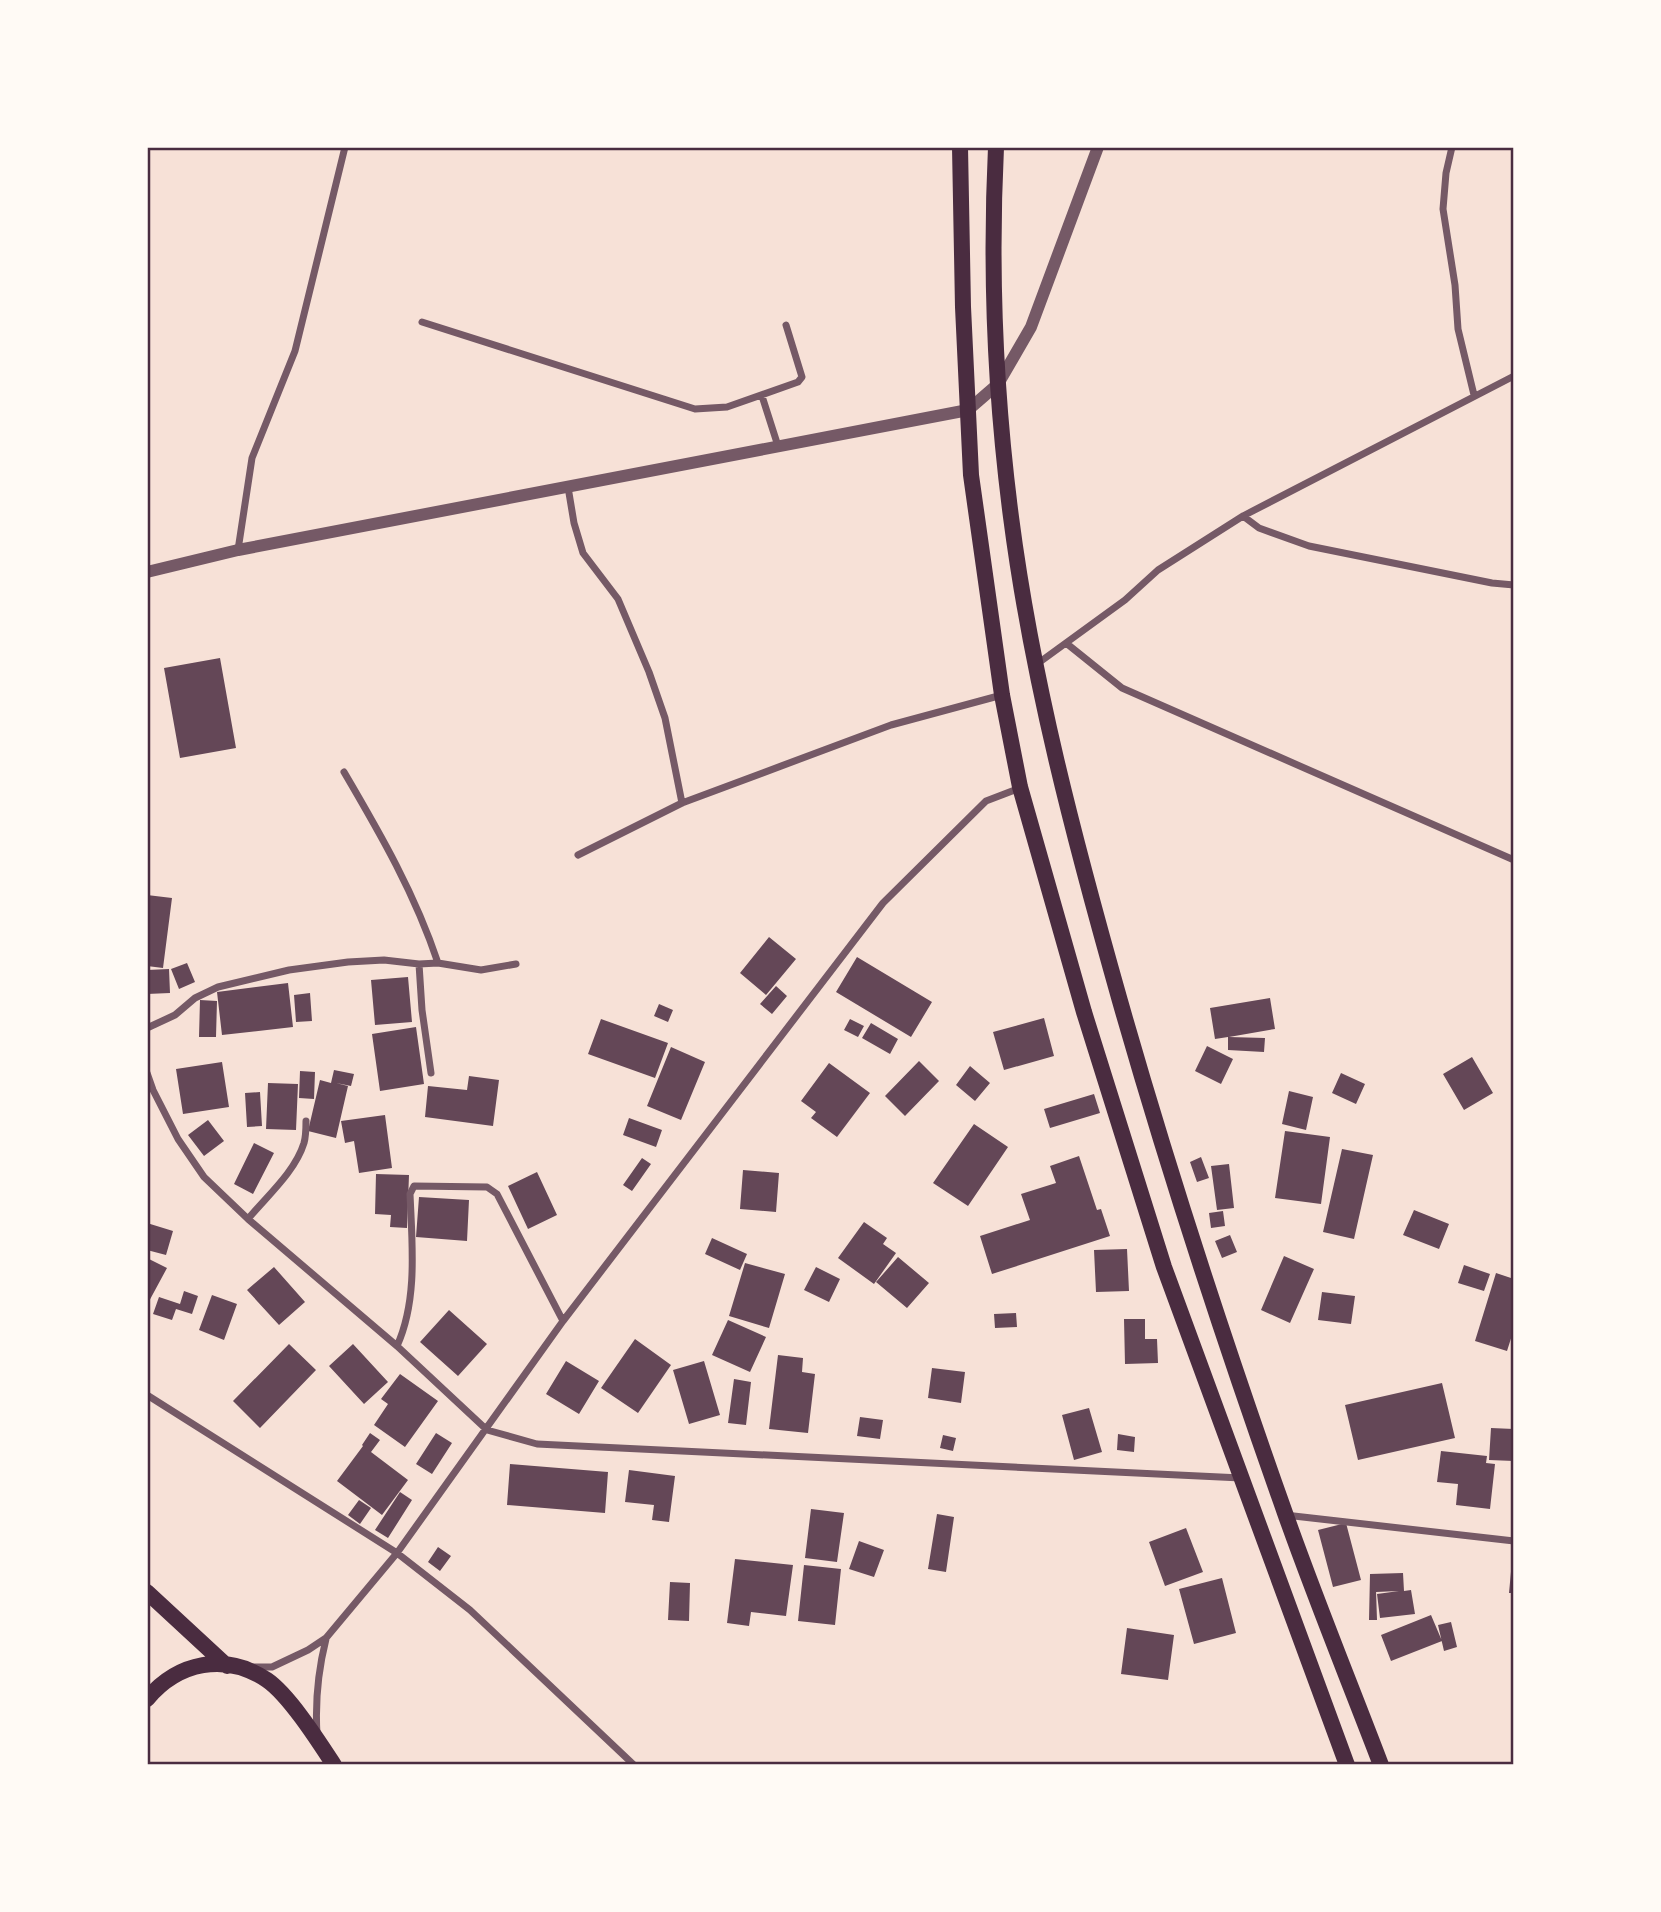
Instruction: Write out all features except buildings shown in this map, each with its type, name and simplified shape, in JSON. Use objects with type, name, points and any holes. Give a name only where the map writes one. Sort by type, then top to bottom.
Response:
[{"type":"highway","points":[[960,147],[971,475],[1002,695],[1020,787],[1084,1012],[1164,1267],[1348,1765]]},
{"type":"highway","points":[[996,147],[992,233],[998,384],[1011,520],[1036,664],[1065,797],[1159,1138],[1285,1515],[1381,1765]]},
{"type":"highway","points":[[147,1592],[234,1667]]},
{"type":"highway","points":[[147,1699],[159,1685],[182,1670],[214,1664],[234,1667],[268,1681],[293,1707],[334,1765]]},
{"type":"street","points":[[238,550],[252,458],[295,351],[345,147]]},
{"type":"street","points":[[147,572],[238,550],[968,410],[998,384],[1031,327],[1098,147]]},
{"type":"street","points":[[1452,147],[1446,173],[1443,209],[1455,285],[1458,328],[1474,395]]},
{"type":"street","points":[[422,322],[695,409],[727,407],[798,382],[802,377],[786,325]]},
{"type":"street","points":[[1036,664],[1125,600],[1158,569],[1243,516],[1514,376]]},
{"type":"street","points":[[762,396],[778,446]]},
{"type":"street","points":[[568,487],[574,523],[583,553],[618,599],[649,672],[665,718],[682,803]]},
{"type":"street","points":[[1243,516],[1259,528],[1309,546],[1492,583],[1514,585]]},
{"type":"street","points":[[1066,643],[1122,688],[1513,856]]},
{"type":"street","points":[[578,855],[682,803],[891,725],[1002,695]]},
{"type":"street","points":[[344,772],[400,869],[424,922],[438,963]]},
{"type":"street","points":[[234,1667],[272,1667],[326,1638],[397,1553],[564,1321],[883,903],[986,801],[1020,787]]},
{"type":"street","points":[[147,1028],[175,1015],[195,998],[218,987],[289,971],[348,962],[384,960],[438,963],[481,970],[516,964]]},
{"type":"street","points":[[419,964],[431,1073]]},
{"type":"street","points":[[147,1073],[178,1139],[204,1177],[248,1219],[397,1346],[487,1430],[537,1444],[1241,1478]]},
{"type":"street","points":[[248,1219],[288,1173],[305,1142],[306,1121]]},
{"type":"street","points":[[397,1346],[405,1328],[413,1259],[410,1194],[414,1186],[487,1187],[497,1194],[564,1321]]},
{"type":"street","points":[[147,1395],[397,1553],[470,1610],[634,1765]]},
{"type":"street","points":[[1285,1515],[1514,1541]]},
{"type":"street","points":[[318,1740],[315,1706],[326,1638]]}]
